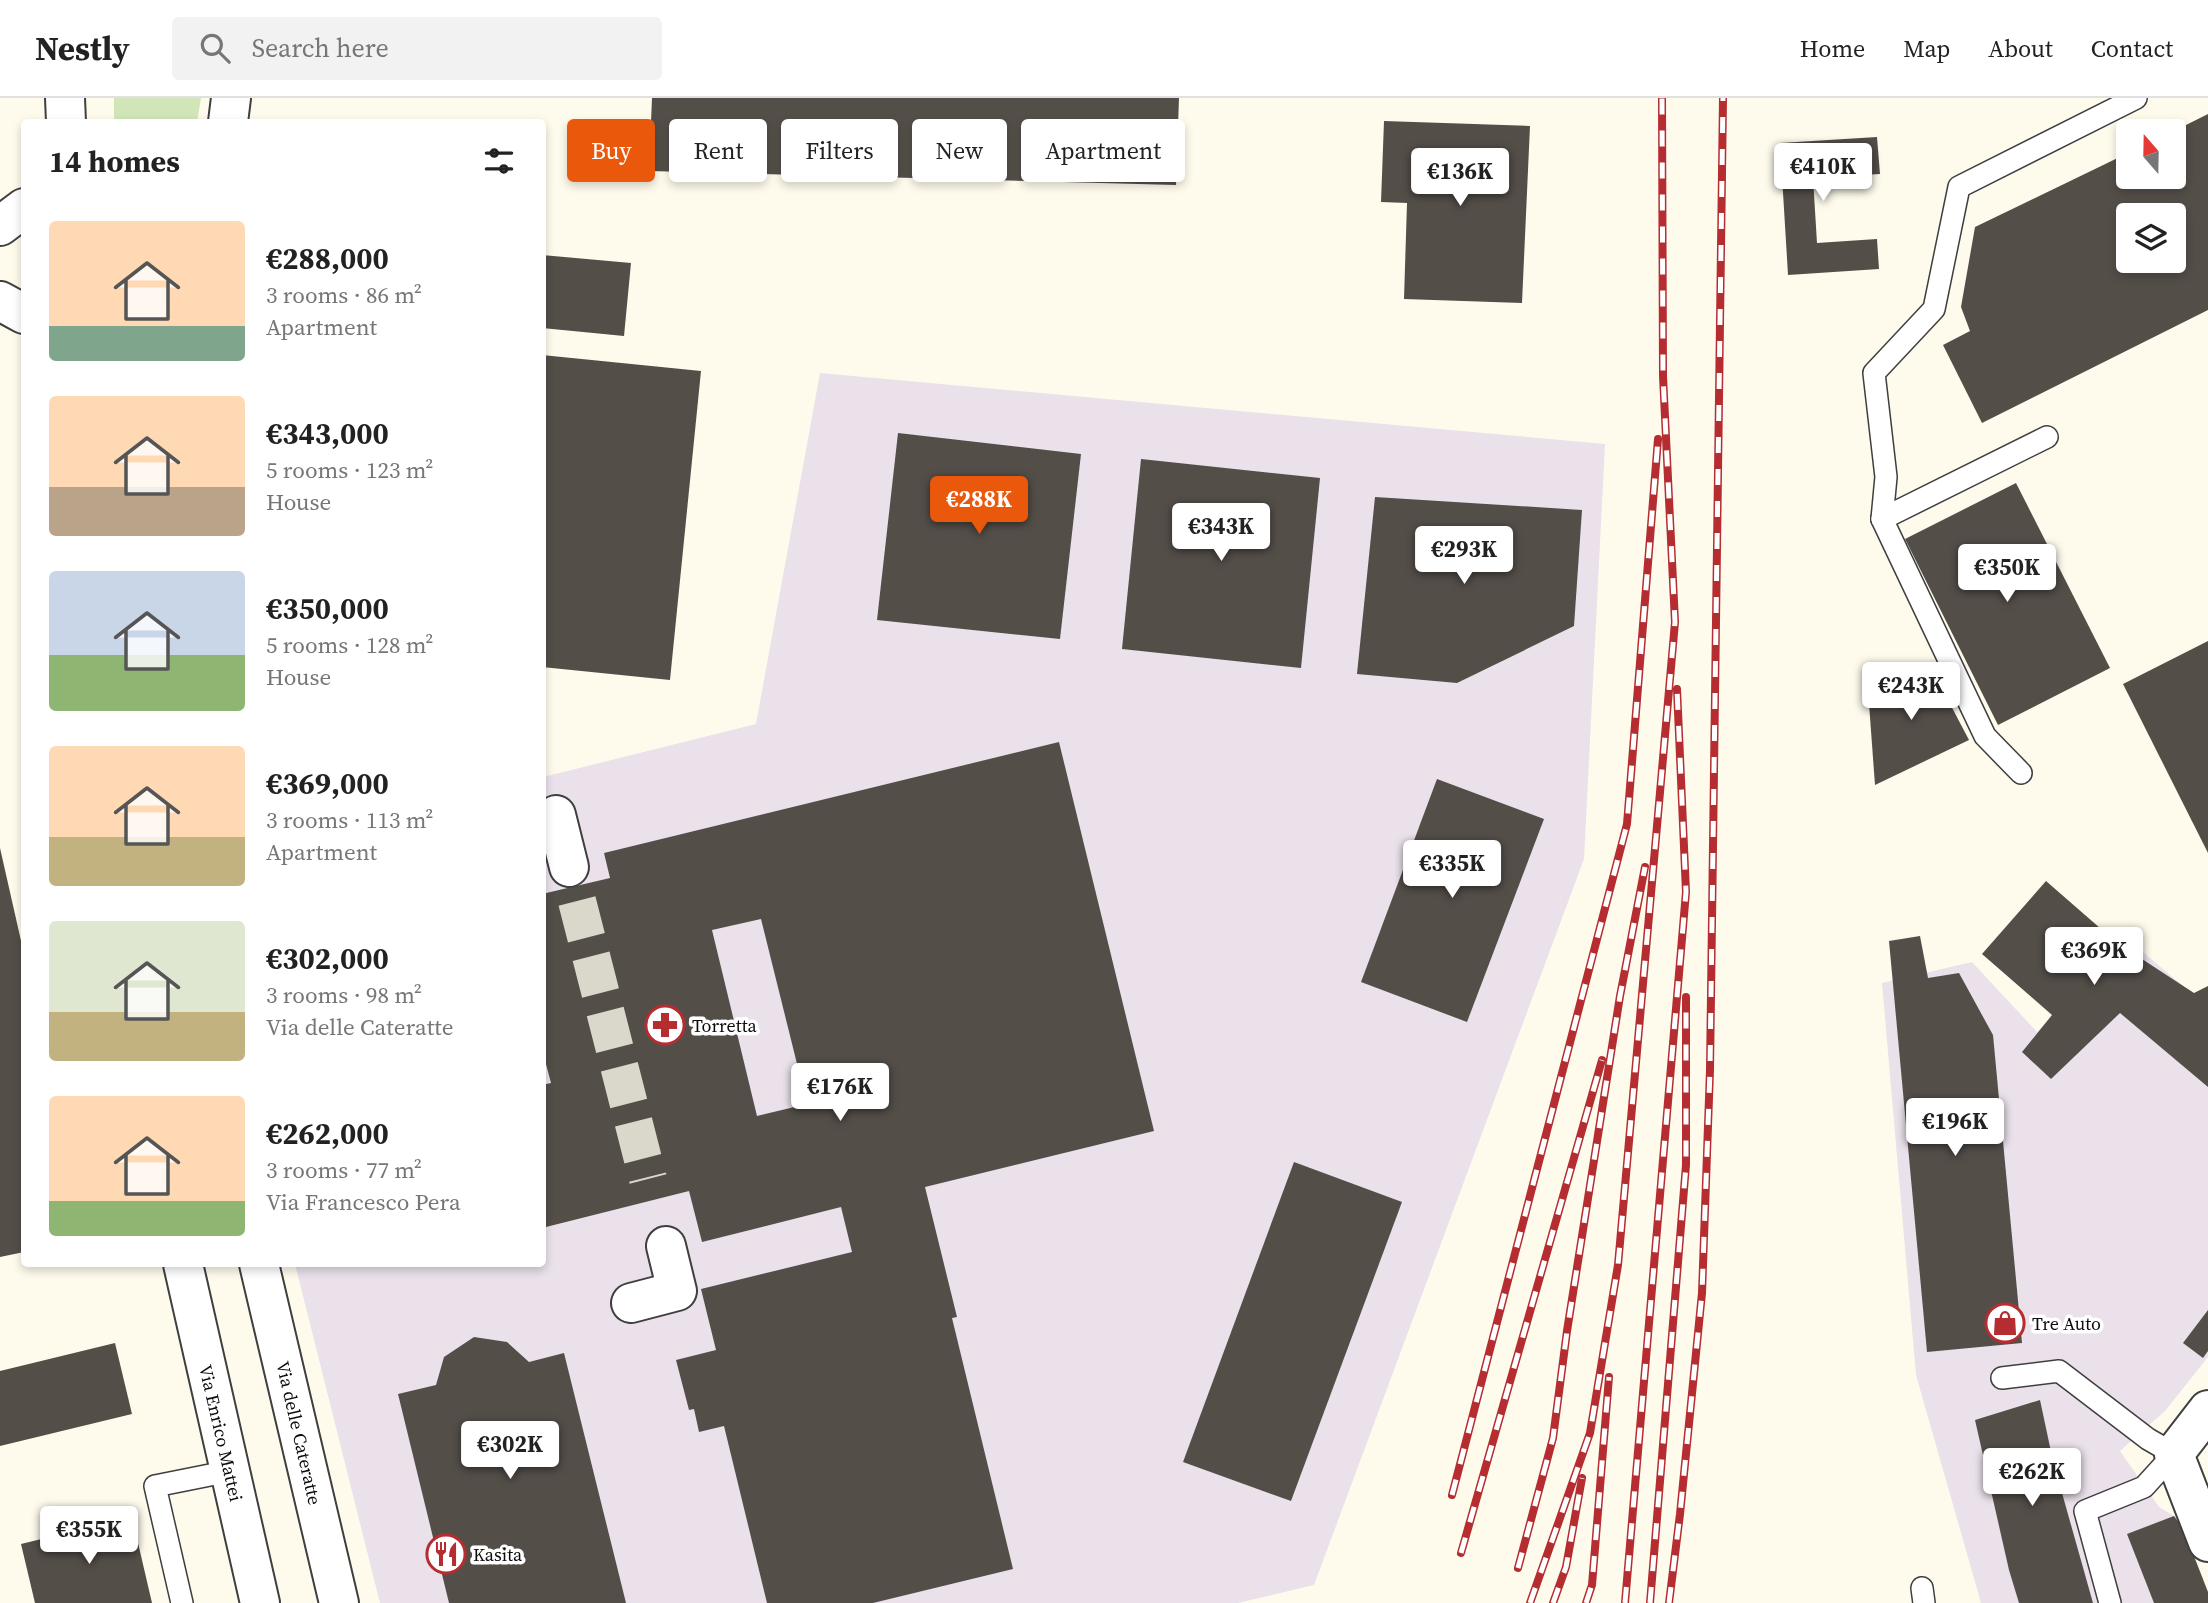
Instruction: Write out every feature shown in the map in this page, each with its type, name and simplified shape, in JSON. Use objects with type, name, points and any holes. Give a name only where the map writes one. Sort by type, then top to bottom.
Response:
[{"type":"street","points":[[65,98],[66,119]]},
{"type":"street","points":[[228,119],[231,98]]},
{"type":"street","points":[[0,226],[21,210]]},
{"type":"street","points":[[0,301],[21,312]]},
{"type":"street","points":[[556,815],[569,867]]},
{"type":"street","points":[[631,1303],[677,1291],[666,1246]]},
{"type":"street","name":"Via Enrico Mattei","points":[[184,1267],[260,1603]]},
{"type":"street","name":"Via delle Cateratte","points":[[260,1267],[339,1603]]},
{"type":"street","points":[[2208,1410],[2174,1454],[2208,1542]]},
{"type":"lane","points":[[2021,773],[1985,736],[1882,519],[1886,477],[1874,373],[1934,309],[1959,187],[2136,98]]},
{"type":"lane","points":[[1882,519],[2047,438]]},
{"type":"lane","points":[[2002,1378],[2059,1371],[2148,1439],[2174,1454],[2144,1487],[2085,1511],[2110,1603]]},
{"type":"lane","points":[[182,1603],[155,1486],[230,1471]]},
{"type":"shaded area","points":[[820,373],[1605,444],[1584,859],[1314,1585],[1238,1603],[380,1603],[296,1267],[546,1267],[546,776],[756,724]]},
{"type":"shaded area","points":[[2125,937],[2208,1007],[2208,1357],[2165,1411],[2120,1451],[2159,1507],[2174,1516],[2183,1528],[2208,1603],[1981,1603],[1916,1375],[1882,983],[1972,962],[2037,1032]]},
{"type":"green space","points":[[114,98],[201,98],[198,119],[114,119]]},
{"type":"building","points":[[652,98],[1179,98],[1178,119],[1021,119],[1021,181],[1007,181],[1007,119],[912,119],[912,178],[898,178],[898,119],[781,119],[781,175],[767,174],[767,119],[669,119],[669,172],[655,171],[655,119],[651,119]]},
{"type":"building","points":[[2208,114],[2208,310],[1982,423],[1943,345],[1970,331],[1961,307],[1975,227],[2116,159],[2116,189],[2186,189],[2186,125]]},
{"type":"building","points":[[1384,121],[1530,126],[1522,303],[1404,299],[1407,203],[1381,202]]},
{"type":"building","points":[[1877,137],[1880,174],[1813,178],[1817,243],[1877,239],[1879,269],[1788,275],[1780,143]]},
{"type":"building","points":[[1063,182],[1176,182],[1176,185]]},
{"type":"building","points":[[546,255],[631,263],[624,336],[546,328]]},
{"type":"building","points":[[546,355],[701,371],[670,680],[546,667]]},
{"type":"building","points":[[898,433],[1081,454],[1060,639],[877,620]]},
{"type":"building","points":[[1141,459],[1320,478],[1301,668],[1122,649]]},
{"type":"building","points":[[2016,483],[2110,668],[1998,725],[1905,539]]},
{"type":"building","points":[[1375,497],[1582,510],[1574,626],[1457,683],[1357,674]]},
{"type":"building","points":[[2208,641],[2208,853],[2123,684]]},
{"type":"building","points":[[1928,662],[1969,740],[1875,785],[1868,690]]},
{"type":"building","points":[[1059,742],[1154,1131],[925,1187],[957,1317],[952,1318],[1013,1569],[873,1603],[767,1603],[724,1426],[699,1432],[694,1409],[689,1410],[676,1360],[716,1350],[701,1289],[852,1252],[841,1207],[702,1242],[689,1191],[546,1227],[546,1084],[551,1083],[546,1064],[546,893],[610,878],[604,853]],"holes":[[[761,919],[807,1104],[757,1116],[712,930]]]},
{"type":"building","points":[[1437,779],[1544,819],[1467,1022],[1361,982]]},
{"type":"building","points":[[0,848],[21,941],[21,1253],[0,1257]]},
{"type":"building","points":[[2046,881],[2116,942],[2194,993],[2208,986],[2208,1087],[2120,1013],[2051,1079],[2022,1052],[2052,1015],[1982,954]]},
{"type":"building","points":[[1920,936],[1928,978],[1959,973],[1993,1035],[2022,1343],[1927,1352],[1889,941]]},
{"type":"building","points":[[1294,1162],[1402,1202],[1291,1501],[1183,1462]]},
{"type":"building","points":[[2208,1310],[2208,1351],[2203,1358],[2183,1343]]},
{"type":"building","points":[[474,1337],[507,1342],[529,1362],[564,1353],[626,1603],[449,1603],[398,1394],[436,1385],[444,1357]]},
{"type":"building","points":[[115,1343],[132,1414],[0,1446],[0,1371]]},
{"type":"building","points":[[2040,1400],[2053,1461],[2093,1603],[2019,1603],[2009,1570],[1975,1420]]},
{"type":"building","points":[[2174,1516],[2183,1528],[2208,1592],[2208,1603],[2154,1603],[2127,1534]]},
{"type":"building","points":[[132,1517],[152,1603],[35,1603],[21,1544]]},
{"type":"tunnel","points":[[577,901],[648,1179]]},
{"type":"railway","points":[[1530,1603],[1590,1433],[1618,1265],[1675,622],[1663,376],[1662,98]]},
{"type":"railway","points":[[1669,1603],[1702,1293],[1710,1070],[1723,98]]},
{"type":"railway","points":[[1452,1495],[1627,824],[1658,439]]},
{"type":"railway","points":[[1625,1603],[1686,892],[1677,689]]},
{"type":"railway","points":[[1518,1568],[1553,1438],[1567,1331],[1620,996],[1645,867]]},
{"type":"railway","points":[[1650,1603],[1686,1165],[1686,997]]},
{"type":"railway","points":[[1461,1553],[1602,1060]]},
{"type":"railway","points":[[1586,1603],[1592,1585],[1609,1377]]},
{"type":"railway","points":[[1553,1603],[1566,1567],[1582,1478]]},
{"type":"place","name":"Torretta","points":[[665,1025]]},
{"type":"place","name":"Tre Auto","points":[[2005,1323]]},
{"type":"place","name":"Kasita","points":[[446,1554]]}]
